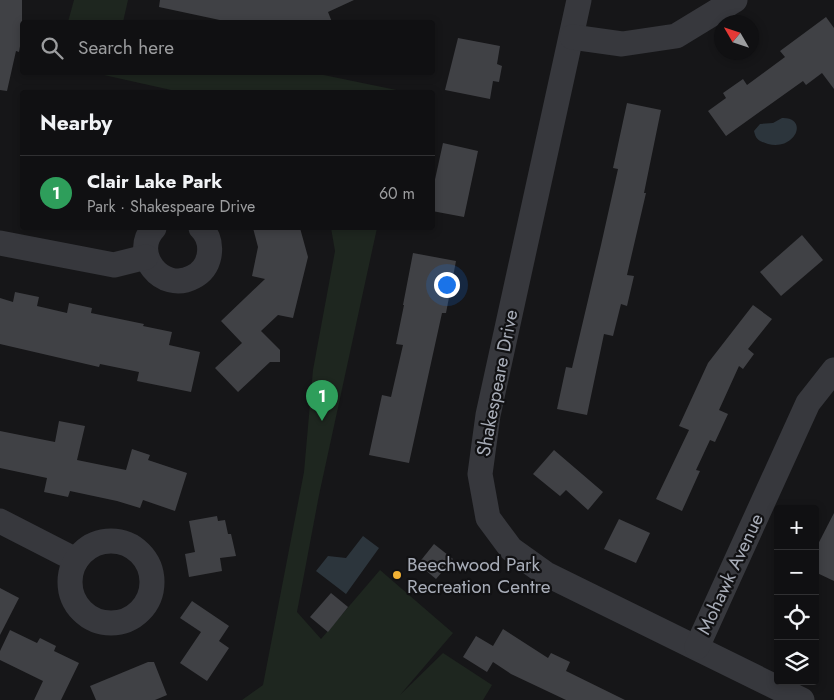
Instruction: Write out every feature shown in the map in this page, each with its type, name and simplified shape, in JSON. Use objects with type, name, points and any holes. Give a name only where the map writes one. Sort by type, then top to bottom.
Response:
[{"type":"street","name":"Shakespeare Drive","points":[[580,0],[488,415],[480,474],[488,518],[511,549],[546,574],[799,699]]},
{"type":"street","points":[[572,36],[622,44],[676,36],[735,0]]},
{"type":"street","points":[[152,230],[148,236],[146,247],[146,258],[151,268],[158,275],[168,280],[179,282],[197,275],[205,267],[210,249],[203,230]]},
{"type":"street","points":[[0,243],[114,265],[146,258]]},
{"type":"street","name":"Mohawk Avenue","points":[[697,647],[808,403],[834,370]]},
{"type":"street","points":[[0,522],[76,560]]},
{"type":"shaded area","points":[[74,0],[128,0],[123,20],[69,20]]},
{"type":"shaded area","points":[[104,75],[324,75],[396,90],[171,90]]},
{"type":"shaded area","points":[[782,118],[790,119],[795,123],[797,128],[792,139],[778,145],[768,144],[757,138],[754,131],[760,124],[773,123]]},
{"type":"shaded area","points":[[331,230],[377,230],[319,495],[297,612],[321,639],[380,570],[453,633],[400,695],[443,653],[492,685],[483,700],[242,700],[263,685],[304,472],[313,370],[335,251]]},
{"type":"shaded area","points":[[363,536],[379,548],[346,594],[316,571],[328,556],[346,558]]},
{"type":"building","points":[[0,0],[22,0],[19,52],[16,51],[7,91],[0,90]]},
{"type":"building","points":[[160,0],[354,0],[328,12],[331,20],[220,20],[159,7]]},
{"type":"building","points":[[826,17],[834,28],[834,89],[822,73],[806,85],[803,81],[726,136],[708,111],[726,98],[723,93],[743,79],[747,85],[785,57],[780,51]]},
{"type":"building","points":[[458,38],[500,46],[497,64],[502,66],[499,82],[493,81],[490,99],[445,90]]},
{"type":"building","points":[[627,103],[661,110],[644,193],[646,193],[627,275],[634,276],[627,306],[621,304],[613,336],[604,334],[587,415],[557,409],[566,367],[572,368],[601,245],[618,169],[613,168]]},
{"type":"building","points":[[443,143],[478,151],[464,217],[435,212],[435,179]]},
{"type":"building","points":[[254,230],[301,230],[308,257],[293,318],[278,315],[261,331],[280,350],[280,362],[270,362],[238,392],[215,368],[242,343],[221,321],[265,279],[252,276],[258,247]]},
{"type":"building","points":[[802,235],[823,260],[781,296],[760,272]]},
{"type":"building","points":[[413,253],[456,261],[446,313],[442,313],[409,463],[369,455],[382,395],[391,397],[403,345],[396,344]]},
{"type":"building","points":[[15,292],[39,297],[37,306],[67,313],[69,303],[92,308],[91,313],[172,332],[169,345],[200,352],[191,392],[137,381],[139,372],[100,364],[99,367],[0,344],[0,298],[13,302]]},
{"type":"building","points":[[753,305],[772,319],[748,349],[754,354],[743,369],[739,366],[719,410],[728,414],[715,442],[710,440],[696,470],[700,471],[682,511],[656,499],[689,430],[679,426],[708,363]]},
{"type":"building","points":[[59,421],[85,426],[77,460],[126,470],[132,449],[150,455],[148,460],[187,473],[175,511],[143,500],[140,508],[70,491],[68,497],[44,492],[47,478],[0,468],[0,431],[55,442]]},
{"type":"building","points":[[554,450],[603,492],[588,510],[566,490],[560,496],[533,474]]},
{"type":"building","points":[[834,513],[834,581],[819,574],[819,542]]},
{"type":"building","points":[[217,516],[218,521],[225,520],[228,534],[231,534],[236,556],[220,558],[222,571],[189,577],[185,554],[195,552],[189,521]]},
{"type":"building","points":[[619,519],[650,533],[636,563],[604,549]]},
{"type":"building","points":[[434,544],[453,559],[436,579],[418,564]]},
{"type":"building","points":[[0,588],[19,598],[0,635]]},
{"type":"building","points":[[331,593],[348,607],[328,632],[310,617]]},
{"type":"building","points":[[192,601],[229,626],[219,641],[229,648],[207,681],[180,663],[201,632],[180,618]]},
{"type":"building","points":[[503,629],[548,658],[551,653],[570,662],[566,671],[625,700],[566,700],[511,674],[493,662],[487,672],[463,657],[476,636],[493,646]]},
{"type":"building","points":[[10,630],[37,643],[40,638],[56,646],[54,651],[79,663],[61,700],[34,700],[43,681],[0,660],[0,651]]},
{"type":"building","points":[[148,662],[154,662],[167,695],[155,700],[96,700],[90,686]]},
{"type":"place","name":"Clair Lake Park","points":[[322,421]]},
{"type":"place","name":"Beechwood Park Recreation Centre","points":[[397,575]]}]
